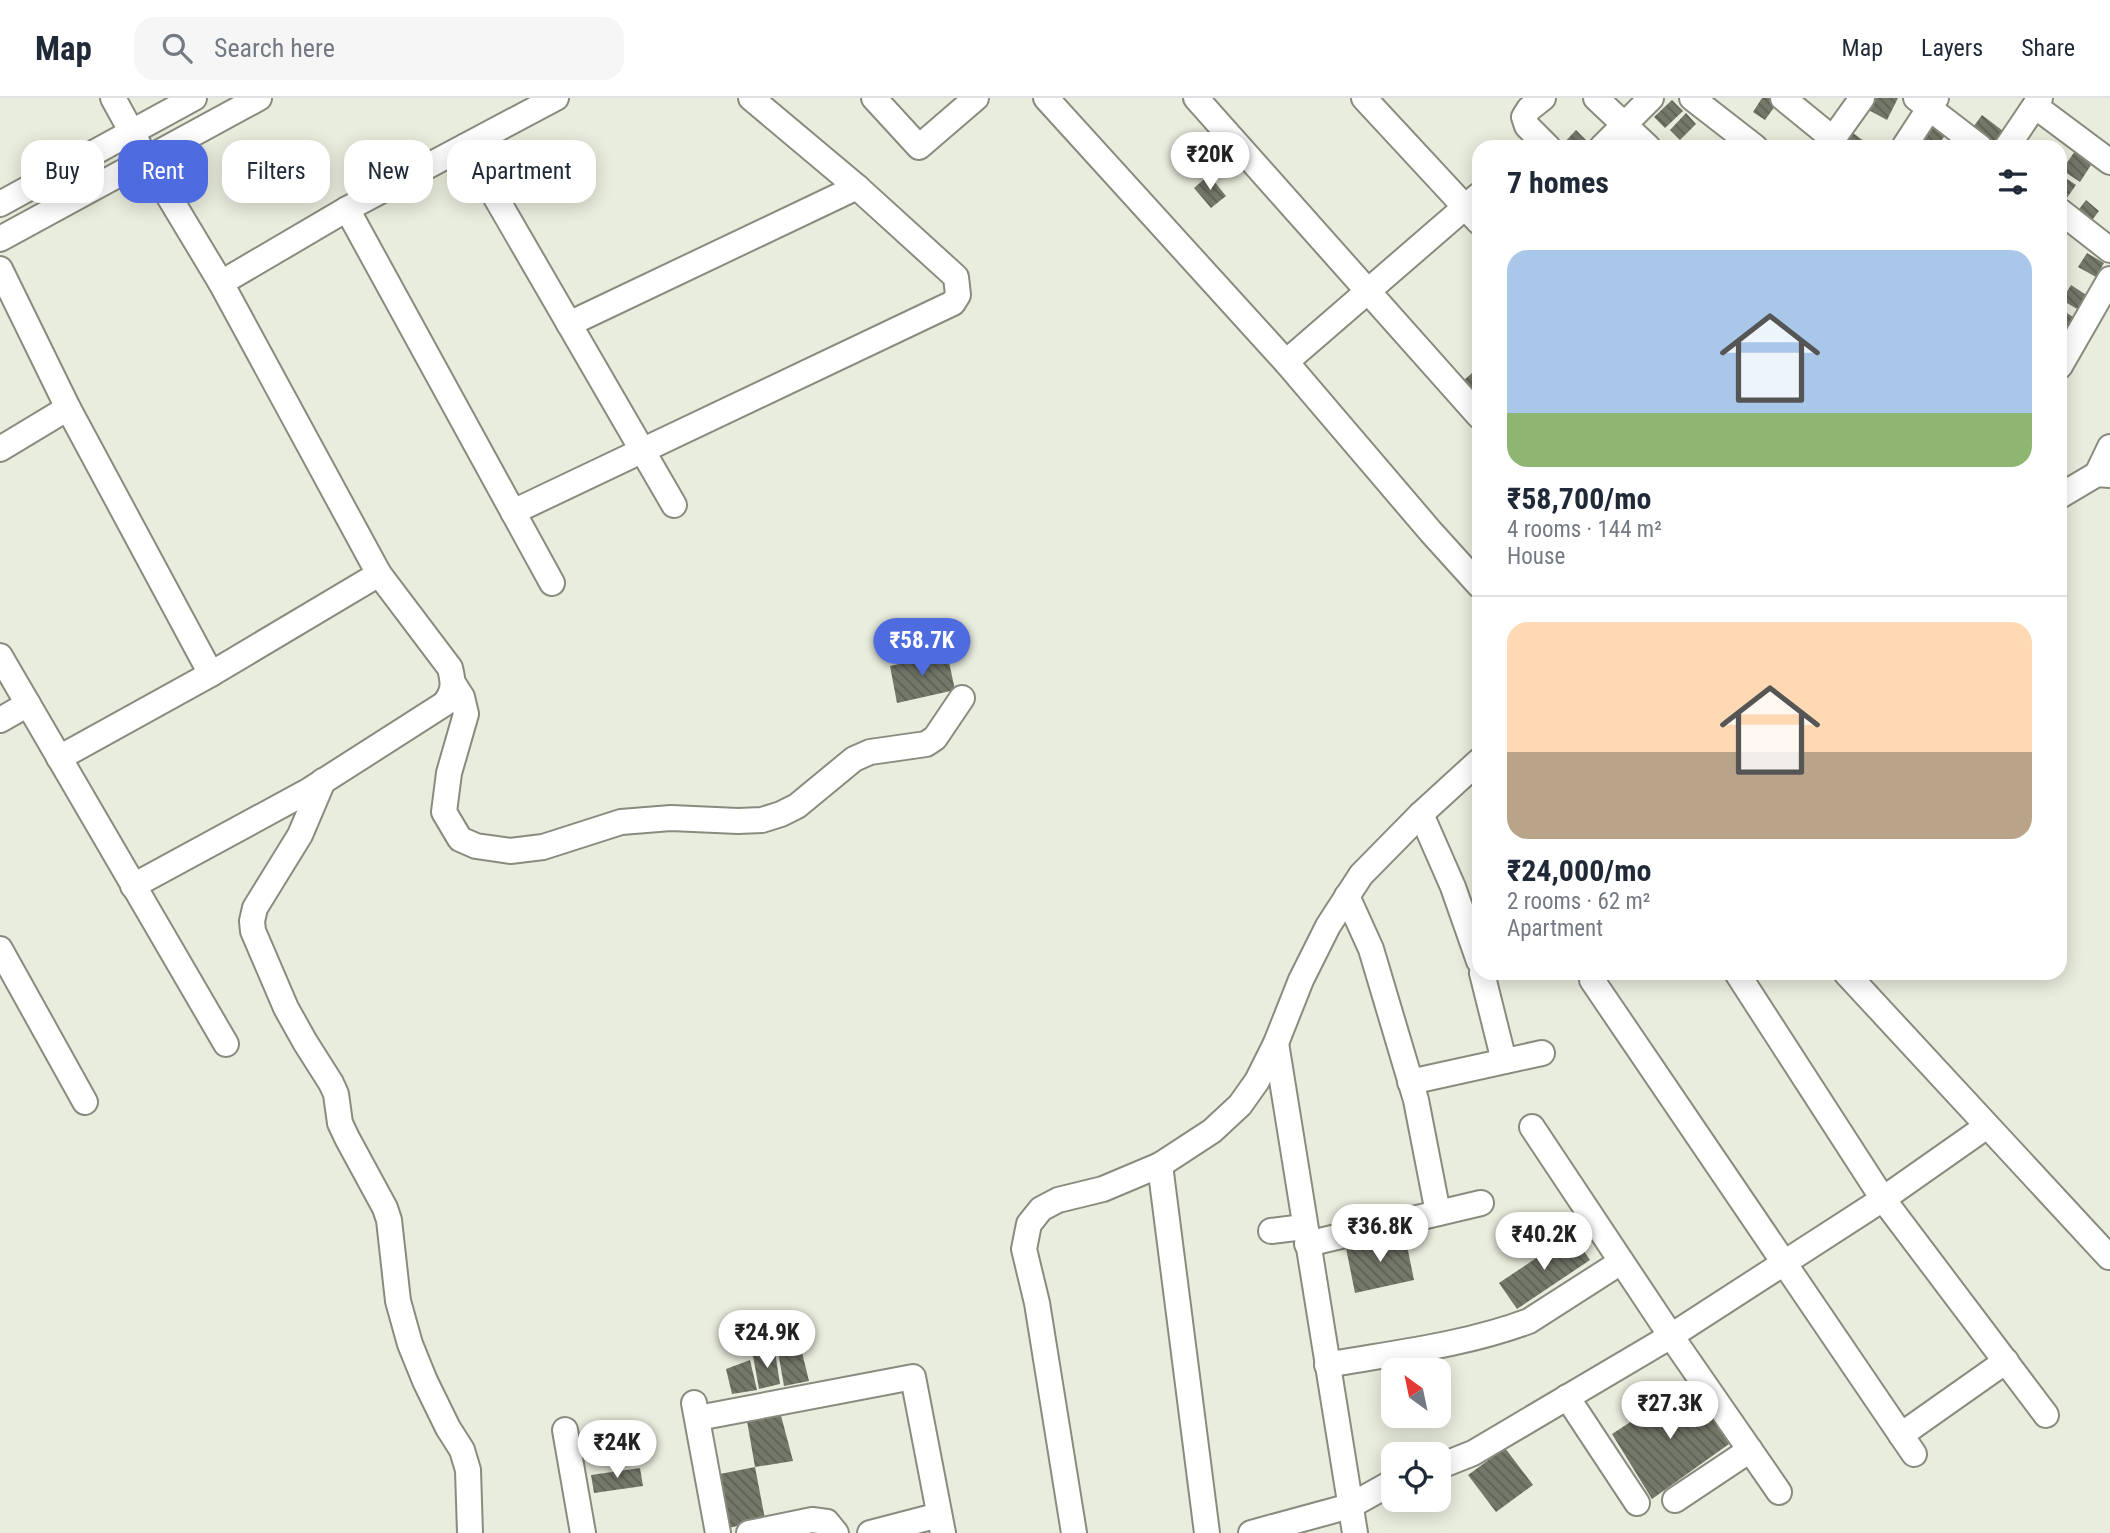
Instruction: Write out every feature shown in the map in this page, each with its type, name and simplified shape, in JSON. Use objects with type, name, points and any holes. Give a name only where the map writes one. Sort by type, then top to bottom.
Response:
[{"type":"street","points":[[113,98],[136,140]]},
{"type":"street","points":[[0,204],[194,98]]},
{"type":"street","points":[[183,140],[259,98]]},
{"type":"street","points":[[477,140],[556,98]]},
{"type":"street","points":[[513,512],[953,303],[958,295],[956,276],[857,187],[751,98]]},
{"type":"street","points":[[874,98],[919,147],[976,98]]},
{"type":"street","points":[[1046,98],[1286,362],[1472,576]]},
{"type":"street","points":[[1196,98],[1472,408]]},
{"type":"street","points":[[1364,98],[1472,205]]},
{"type":"street","points":[[1507,98],[1542,140]]},
{"type":"street","points":[[1524,121],[1525,113],[1543,98]]},
{"type":"street","points":[[1596,98],[1640,140]]},
{"type":"street","points":[[1609,140],[1651,98]]},
{"type":"street","points":[[1692,98],[1746,140]]},
{"type":"street","points":[[1783,98],[1828,140]]},
{"type":"street","points":[[1831,140],[1862,98]]},
{"type":"street","points":[[1908,140],[1927,101],[1972,140]]},
{"type":"street","points":[[2012,140],[2038,102],[2110,162]]},
{"type":"street","points":[[221,283],[347,209],[447,156]]},
{"type":"street","points":[[0,239],[118,176]]},
{"type":"street","points":[[569,324],[857,187]]},
{"type":"street","points":[[133,886],[323,781],[444,704],[452,694],[453,683],[450,668],[379,574],[221,283],[173,203]]},
{"type":"street","points":[[499,203],[674,505]]},
{"type":"street","points":[[347,209],[552,583]]},
{"type":"street","points":[[1286,362],[1368,290],[1472,209]]},
{"type":"street","points":[[2067,224],[2110,250]]},
{"type":"street","points":[[0,270],[68,408],[211,674]]},
{"type":"street","points":[[2067,354],[2110,279]]},
{"type":"street","points":[[0,449],[68,408]]},
{"type":"street","points":[[2067,493],[2103,475],[2110,447]]},
{"type":"street","points":[[59,758],[211,674],[379,574]]},
{"type":"street","points":[[0,656],[226,1044]]},
{"type":"street","points":[[453,683],[462,697],[466,714],[449,773],[444,812],[460,839],[476,846],[510,851],[543,847],[621,822],[671,818],[762,820],[781,814],[797,806],[854,759],[870,752],[926,744],[935,738],[962,698]]},
{"type":"street","points":[[0,720],[28,704]]},
{"type":"street","points":[[1074,1533],[1037,1303],[1024,1249],[1030,1224],[1041,1209],[1058,1200],[1103,1189],[1160,1166],[1212,1131],[1240,1105],[1258,1081],[1301,980],[1328,926],[1361,875],[1472,767]]},
{"type":"street","points":[[323,781],[300,835],[255,908],[253,931],[286,1008],[331,1083],[347,1138],[385,1208],[389,1220],[398,1301],[410,1344],[436,1405],[462,1450],[468,1470],[470,1533]]},
{"type":"street","points":[[1421,814],[1453,887],[1472,941]]},
{"type":"street","points":[[1347,896],[1371,949],[1410,1082],[1438,1213]]},
{"type":"street","points":[[0,949],[85,1102]]},
{"type":"street","points":[[1484,980],[1504,1061]]},
{"type":"street","points":[[1592,980],[1908,1445],[2006,1361]]},
{"type":"street","points":[[1742,980],[1883,1199],[2046,1415]]},
{"type":"street","points":[[1852,980],[2109,1256]]},
{"type":"street","points":[[1276,1043],[1355,1533]]},
{"type":"street","points":[[1410,1082],[1542,1053]]},
{"type":"street","points":[[1451,1462],[1473,1453],[1671,1336],[1883,1199],[1987,1126]]},
{"type":"street","points":[[1532,1127],[1779,1492]]},
{"type":"street","points":[[1160,1166],[1207,1533]]},
{"type":"street","points":[[1271,1231],[1306,1236],[1481,1203]]},
{"type":"street","points":[[1327,1365],[1468,1339],[1515,1327],[1529,1321],[1621,1262]]},
{"type":"street","points":[[718,1533],[696,1410],[913,1377],[941,1524],[870,1533]]},
{"type":"street","points":[[1567,1397],[1637,1503]]},
{"type":"street","points":[[565,1430],[583,1533]]},
{"type":"street","points":[[1675,1500],[1750,1450]]},
{"type":"street","points":[[1251,1533],[1350,1506],[1381,1489]]},
{"type":"street","points":[[749,1533],[812,1520],[827,1522],[836,1533]]},
{"type":"building","points":[[1762,98],[1771,98],[1778,102],[1765,120],[1753,112]]},
{"type":"building","points":[[1867,98],[1898,98],[1887,120],[1863,107]]},
{"type":"building","points":[[1672,100],[1683,111],[1665,128],[1654,117]]},
{"type":"building","points":[[1686,113],[1696,124],[1680,140],[1670,130]]},
{"type":"building","points":[[1982,115],[2003,131],[1996,140],[1984,140],[1971,130]]},
{"type":"building","points":[[1931,120],[1948,131],[1942,140],[1918,140]]},
{"type":"building","points":[[1576,130],[1586,140],[1567,140]]},
{"type":"building","points":[[1853,133],[1863,140],[1848,140]]},
{"type":"building","points":[[2075,151],[2093,162],[2080,182],[2067,173],[2067,163]]},
{"type":"building","points":[[1209,175],[1226,196],[1211,208],[1194,188]]},
{"type":"building","points":[[2067,179],[2076,185],[2067,198]]},
{"type":"building","points":[[2086,200],[2099,211],[2090,223],[2076,213]]},
{"type":"building","points":[[2087,253],[2104,263],[2096,277],[2078,267]]},
{"type":"building","points":[[2071,285],[2091,298],[2082,312],[2067,303],[2067,292]]},
{"type":"building","points":[[2067,313],[2081,322],[2067,335]]},
{"type":"building","points":[[1472,373],[1472,390],[1464,380]]},
{"type":"building","points":[[947,653],[955,690],[897,703],[890,666]]},
{"type":"building","points":[[1572,1234],[1590,1260],[1517,1309],[1499,1283]]},
{"type":"building","points":[[1405,1236],[1414,1280],[1355,1293],[1346,1248]]},
{"type":"building","points":[[799,1340],[809,1381],[784,1386],[777,1346]]},
{"type":"building","points":[[775,1352],[780,1384],[759,1389],[753,1356]]},
{"type":"building","points":[[750,1360],[757,1390],[732,1394],[726,1369]]},
{"type":"building","points":[[1689,1384],[1729,1444],[1652,1499],[1612,1434]]},
{"type":"building","points":[[779,1408],[793,1461],[755,1467],[746,1415]]},
{"type":"building","points":[[1505,1448],[1533,1485],[1496,1512],[1468,1475]]},
{"type":"building","points":[[755,1467],[765,1519],[725,1529],[715,1475]]},
{"type":"building","points":[[640,1468],[643,1486],[594,1493],[591,1475]]}]
